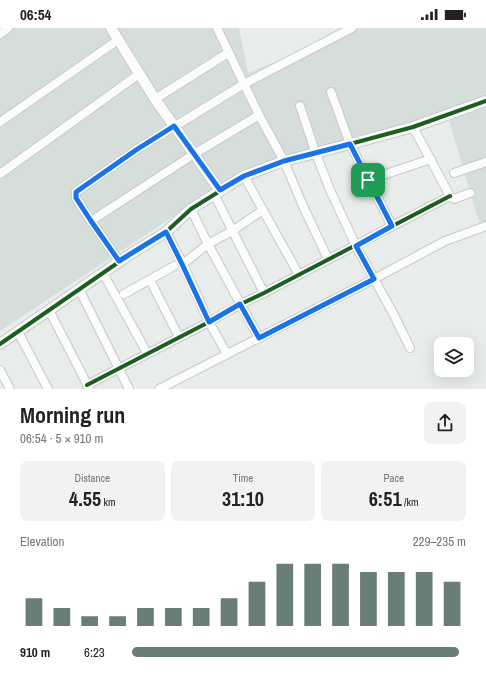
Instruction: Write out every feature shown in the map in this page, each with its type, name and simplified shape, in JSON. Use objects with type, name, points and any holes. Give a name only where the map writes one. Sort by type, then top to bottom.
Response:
[{"type":"street","points":[[0,34],[8,28]]},
{"type":"street","points":[[111,28],[155,99],[194,154],[217,192],[232,231],[264,293]]},
{"type":"street","points":[[217,28],[259,115],[284,161],[302,206],[328,259]]},
{"type":"street","points":[[119,261],[76,198],[76,192],[136,150],[244,84],[352,28]]},
{"type":"street","points":[[0,122],[118,40]]},
{"type":"street","points":[[155,99],[228,52]]},
{"type":"street","points":[[0,174],[139,74]]},
{"type":"street","points":[[331,92],[350,144],[392,226]]},
{"type":"street","points":[[0,344],[119,261],[166,232],[191,209],[244,176],[284,161],[316,154],[413,127],[486,101]]},
{"type":"street","points":[[300,106],[330,190],[356,246],[394,314],[410,348]]},
{"type":"street","points":[[91,221],[194,154],[259,115]]},
{"type":"street","points":[[413,127],[450,196],[454,200],[470,193]]},
{"type":"street","points":[[368,180],[431,159]]},
{"type":"street","points":[[454,173],[486,162]]},
{"type":"street","points":[[244,176],[299,275]]},
{"type":"street","points":[[49,310],[88,387],[119,368],[209,322],[240,304],[356,246],[450,196]]},
{"type":"street","points":[[191,209],[208,244],[259,338]]},
{"type":"street","points":[[124,294],[178,265],[208,244],[232,231],[263,210]]},
{"type":"street","points":[[159,389],[445,241],[486,226]]},
{"type":"street","points":[[166,232],[178,265],[227,354]]},
{"type":"street","points":[[103,273],[147,354]]},
{"type":"street","points":[[150,280],[179,337]]},
{"type":"street","points":[[79,289],[129,389]]},
{"type":"street","points":[[18,332],[48,389]]},
{"type":"street","points":[[0,370],[10,389]]},
{"type":"shaded area","points":[[0,28],[239,28],[248,73],[360,28],[486,28],[486,231],[477,216],[447,113],[239,173],[0,331]]},
{"type":"cycle path","points":[[0,344],[129,255],[166,232],[191,209],[244,176],[284,161],[413,127],[486,101]]},
{"type":"cycle path","points":[[87,385],[450,196]]},
{"type":"route","points":[[174,126],[220,190],[244,176],[284,161],[316,154],[350,144],[368,180],[392,226],[356,246],[374,279],[259,338],[240,304],[209,322],[166,232],[119,261],[91,221],[75,194],[96,177],[174,126]]}]
